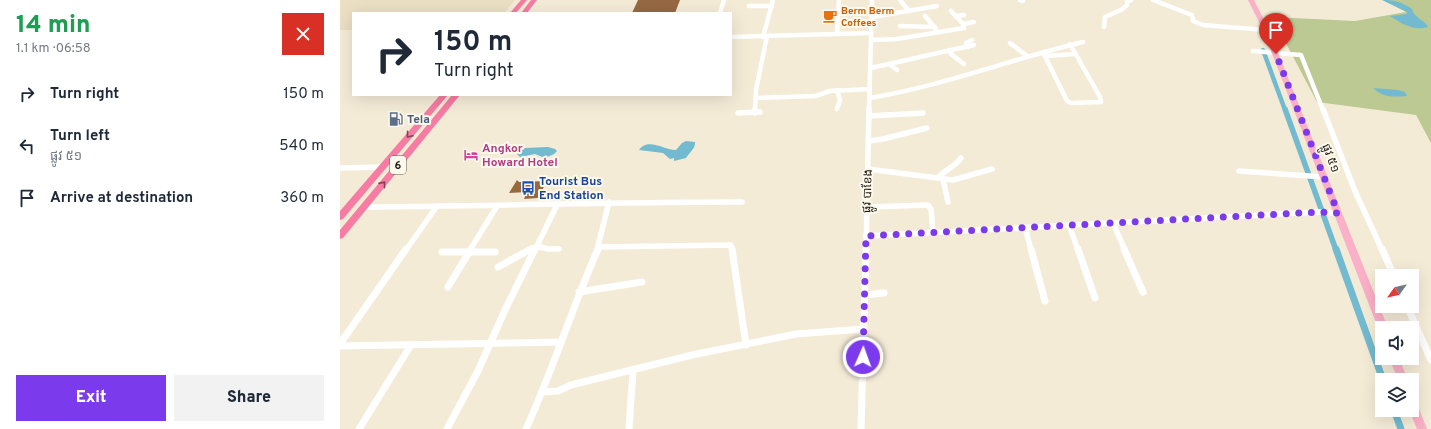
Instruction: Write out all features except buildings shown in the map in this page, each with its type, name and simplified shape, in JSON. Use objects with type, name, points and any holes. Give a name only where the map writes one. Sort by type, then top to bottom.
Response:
[{"type":"highway","points":[[514,12],[524,0]]},
{"type":"highway","points":[[525,12],[534,0]]},
{"type":"highway","name":"6","points":[[340,217],[443,96]]},
{"type":"highway","name":"6","points":[[340,236],[455,96]]},
{"type":"main road","name":"ផ្លូវ ៥១","points":[[1251,0],[1278,54],[1324,177],[1335,213],[1380,321]]},
{"type":"main road","points":[[1417,417],[1422,429]]},
{"type":"street","points":[[720,12],[724,0]]},
{"type":"street","points":[[738,113],[758,112],[755,98],[765,36],[773,0]]},
{"type":"street","points":[[838,34],[839,0]]},
{"type":"street","name":"ផ្លូវ បាខែង","points":[[861,429],[872,0]]},
{"type":"street","points":[[900,0],[909,11]]},
{"type":"street","points":[[1104,27],[1106,18],[1127,5],[1124,2],[1131,0]]},
{"type":"street","points":[[1153,0],[1192,15],[1192,20],[1203,25],[1266,30]]},
{"type":"street","points":[[749,6],[772,6]]},
{"type":"street","points":[[872,17],[937,6]]},
{"type":"street","points":[[951,11],[963,24]]},
{"type":"street","points":[[955,16],[964,14]]},
{"type":"street","points":[[925,16],[938,32]]},
{"type":"street","points":[[963,24],[974,22]]},
{"type":"street","points":[[871,40],[892,40],[964,28],[963,24]]},
{"type":"street","points":[[900,26],[935,27]]},
{"type":"street","points":[[732,37],[871,33]]},
{"type":"street","points":[[1044,54],[1070,44],[1083,42]]},
{"type":"street","points":[[870,68],[948,50],[968,47],[973,43]]},
{"type":"street","points":[[1010,43],[1027,56]]},
{"type":"street","points":[[1044,54],[1069,102],[1101,102],[1100,97],[1070,44]]},
{"type":"street","points":[[948,50],[964,64]]},
{"type":"street","points":[[1253,51],[1261,53],[1300,55],[1355,191],[1391,269]]},
{"type":"street","points":[[870,98],[919,89],[1027,56],[1044,54],[1076,54]]},
{"type":"street","points":[[889,64],[897,70]]},
{"type":"street","points":[[755,98],[815,96],[837,90],[870,89]]},
{"type":"street","points":[[837,90],[840,100],[837,109]]},
{"type":"street","points":[[869,116],[923,113]]},
{"type":"street","points":[[869,141],[927,128]]},
{"type":"street","points":[[948,202],[941,179],[943,171],[957,164],[961,158]]},
{"type":"street","points":[[340,168],[383,167]]},
{"type":"street","points":[[868,169],[957,180],[992,169]]},
{"type":"street","points":[[1239,171],[1313,175],[1324,177]]},
{"type":"street","points":[[364,207],[557,205],[608,202],[742,202]]},
{"type":"street","points":[[526,429],[543,392],[578,292],[599,246],[608,202]]},
{"type":"street","points":[[447,429],[478,371],[557,205]]},
{"type":"street","points":[[867,207],[928,205],[931,208],[933,232]]},
{"type":"street","points":[[340,345],[437,206]]},
{"type":"street","points":[[448,287],[497,206]]},
{"type":"street","points":[[866,236],[1319,212],[1335,213]]},
{"type":"street","points":[[1113,223],[1143,292]]},
{"type":"street","points":[[1069,225],[1094,298]]},
{"type":"street","points":[[1025,227],[1045,301]]},
{"type":"street","points":[[599,246],[731,245],[746,345]]},
{"type":"street","points":[[498,267],[537,246],[548,249],[559,249]]},
{"type":"street","points":[[442,252],[495,252]]},
{"type":"street","points":[[578,292],[642,282]]},
{"type":"street","points":[[865,295],[884,293]]},
{"type":"street","points":[[1410,313],[1431,360]]},
{"type":"street","points":[[543,392],[558,391],[575,384],[633,371],[692,355],[810,332],[864,329]]},
{"type":"street","points":[[340,345],[560,342]]},
{"type":"street","points":[[359,429],[411,345]]},
{"type":"street","points":[[629,429],[633,371]]},
{"type":"shaded area","points":[[340,0],[515,0],[505,12],[352,12],[352,30],[340,30]]},
{"type":"green space","points":[[1383,0],[1431,0],[1431,143],[1416,115],[1317,102],[1272,17],[1355,21],[1406,12]]},
{"type":"water","points":[[1382,0],[1395,1],[1412,9],[1413,12],[1428,27],[1418,28],[1399,22],[1390,16],[1407,14],[1407,12]]},
{"type":"water","points":[[1373,88],[1398,90],[1405,92],[1407,96],[1393,97],[1381,94]]},
{"type":"water","points":[[686,141],[695,142],[693,149],[686,158],[674,161],[674,158],[670,159],[663,153],[639,150],[643,146],[651,144],[676,150]]},
{"type":"water","points":[[548,147],[557,151],[545,158],[535,154],[520,157],[517,154],[518,151],[525,148]]},
{"type":"waterway","points":[[1263,50],[1285,110]]},
{"type":"waterway","points":[[1285,109],[1336,250]]},
{"type":"waterway","points":[[1336,249],[1380,373]]},
{"type":"waterway","points":[[1397,417],[1401,429]]},
{"type":"place","name":"Berm Berm Coffees","points":[[830,16]]},
{"type":"place","name":"Tela","points":[[396,119]]},
{"type":"place","name":"Angkor Howard Hotel","points":[[471,155]]},
{"type":"place","name":"Tourist Bus End Station","points":[[528,188]]},
{"type":"route","points":[[863,357],[866,236],[1319,212],[1338,213],[1276,54]]}]
